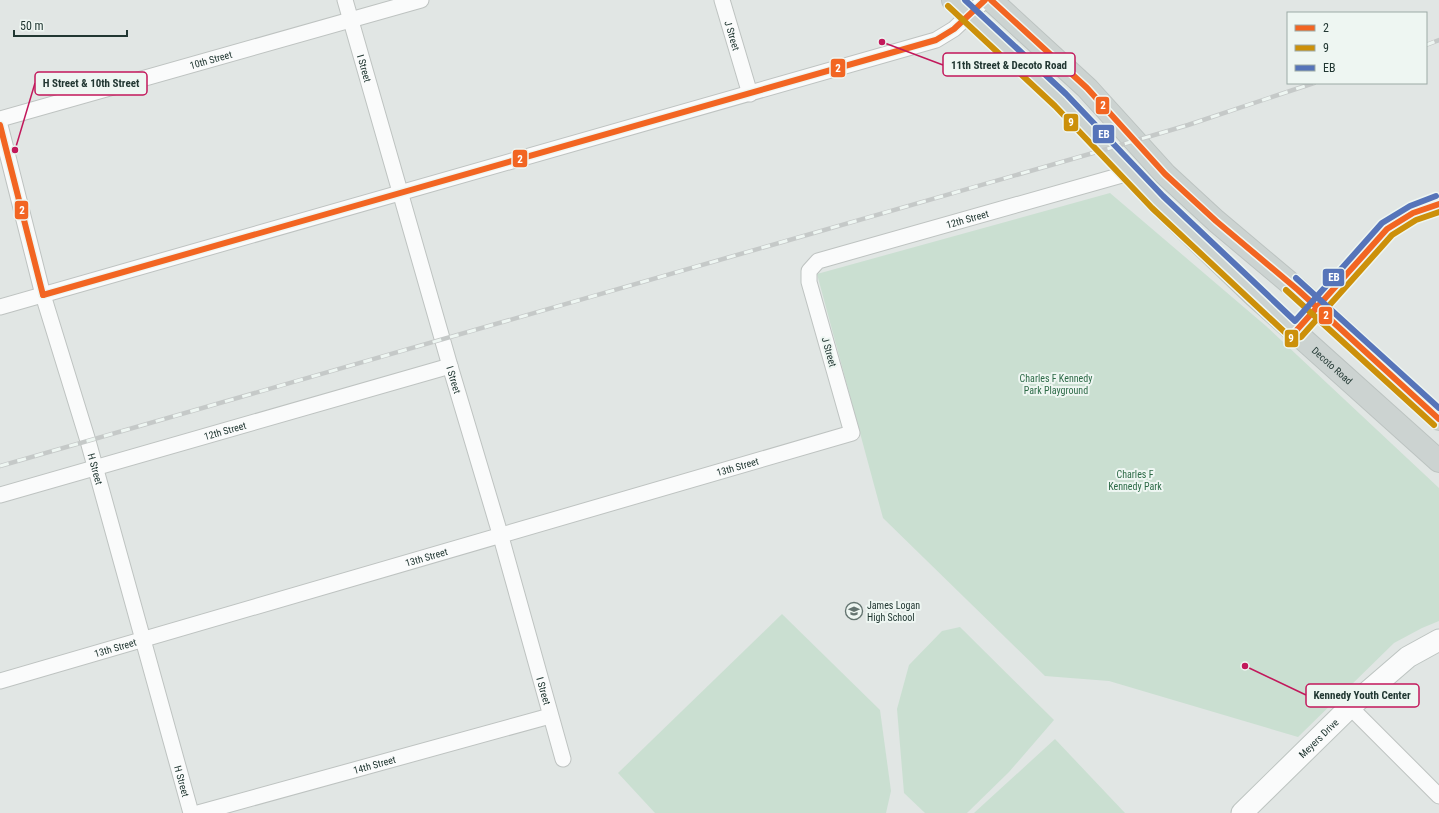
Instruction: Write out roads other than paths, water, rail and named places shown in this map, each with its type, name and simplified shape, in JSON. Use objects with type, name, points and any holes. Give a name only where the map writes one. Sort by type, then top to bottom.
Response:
[{"type":"main road","name":"Decoto Road","points":[[953,0],[977,8],[1129,173],[1255,296],[1439,461]]},
{"type":"main road","points":[[991,0],[1087,88],[1165,174],[1216,221],[1298,290],[1439,419]]},
{"type":"street","name":"I Street","points":[[345,0],[450,366],[502,537],[563,759]]},
{"type":"street","name":"10th Street","points":[[0,118],[421,0]]},
{"type":"street","name":"J Street","points":[[722,0],[750,94]]},
{"type":"street","points":[[0,307],[936,40],[954,29],[977,8]]},
{"type":"street","name":"H Street","points":[[0,124],[43,295],[95,468],[191,813]]},
{"type":"street","name":"12th Street","points":[[810,271],[818,261],[1129,173]]},
{"type":"street","name":"J Street","points":[[810,271],[809,282],[852,433]]},
{"type":"street","name":"12th Street","points":[[0,495],[450,366]]},
{"type":"street","name":"13th Street","points":[[0,681],[502,537],[852,433]]},
{"type":"street","name":"Meyers Drive","points":[[1242,813],[1350,706],[1408,657],[1439,640]]},
{"type":"street","points":[[1350,706],[1439,796]]},
{"type":"street","name":"14th Street","points":[[198,813],[550,716]]},
{"type":"railway","points":[[1427,45],[1439,40]]},
{"type":"railway","points":[[0,466],[1107,149],[1188,125],[1311,84]]},
{"type":"place","name":"11th Street & Decoto Road","points":[[882,42]]},
{"type":"place","name":"H Street & 10th Street","points":[[15,150]]},
{"type":"place","name":"James Logan High School","points":[[854,611]]},
{"type":"place","name":"Kennedy Youth Center","points":[[1245,666]]},
{"type":"park label","name":"Charles F Kennedy Park Playground","points":[[1056,384]]},
{"type":"park label","name":"Charles F Kennedy Park","points":[[1135,480]]}]
